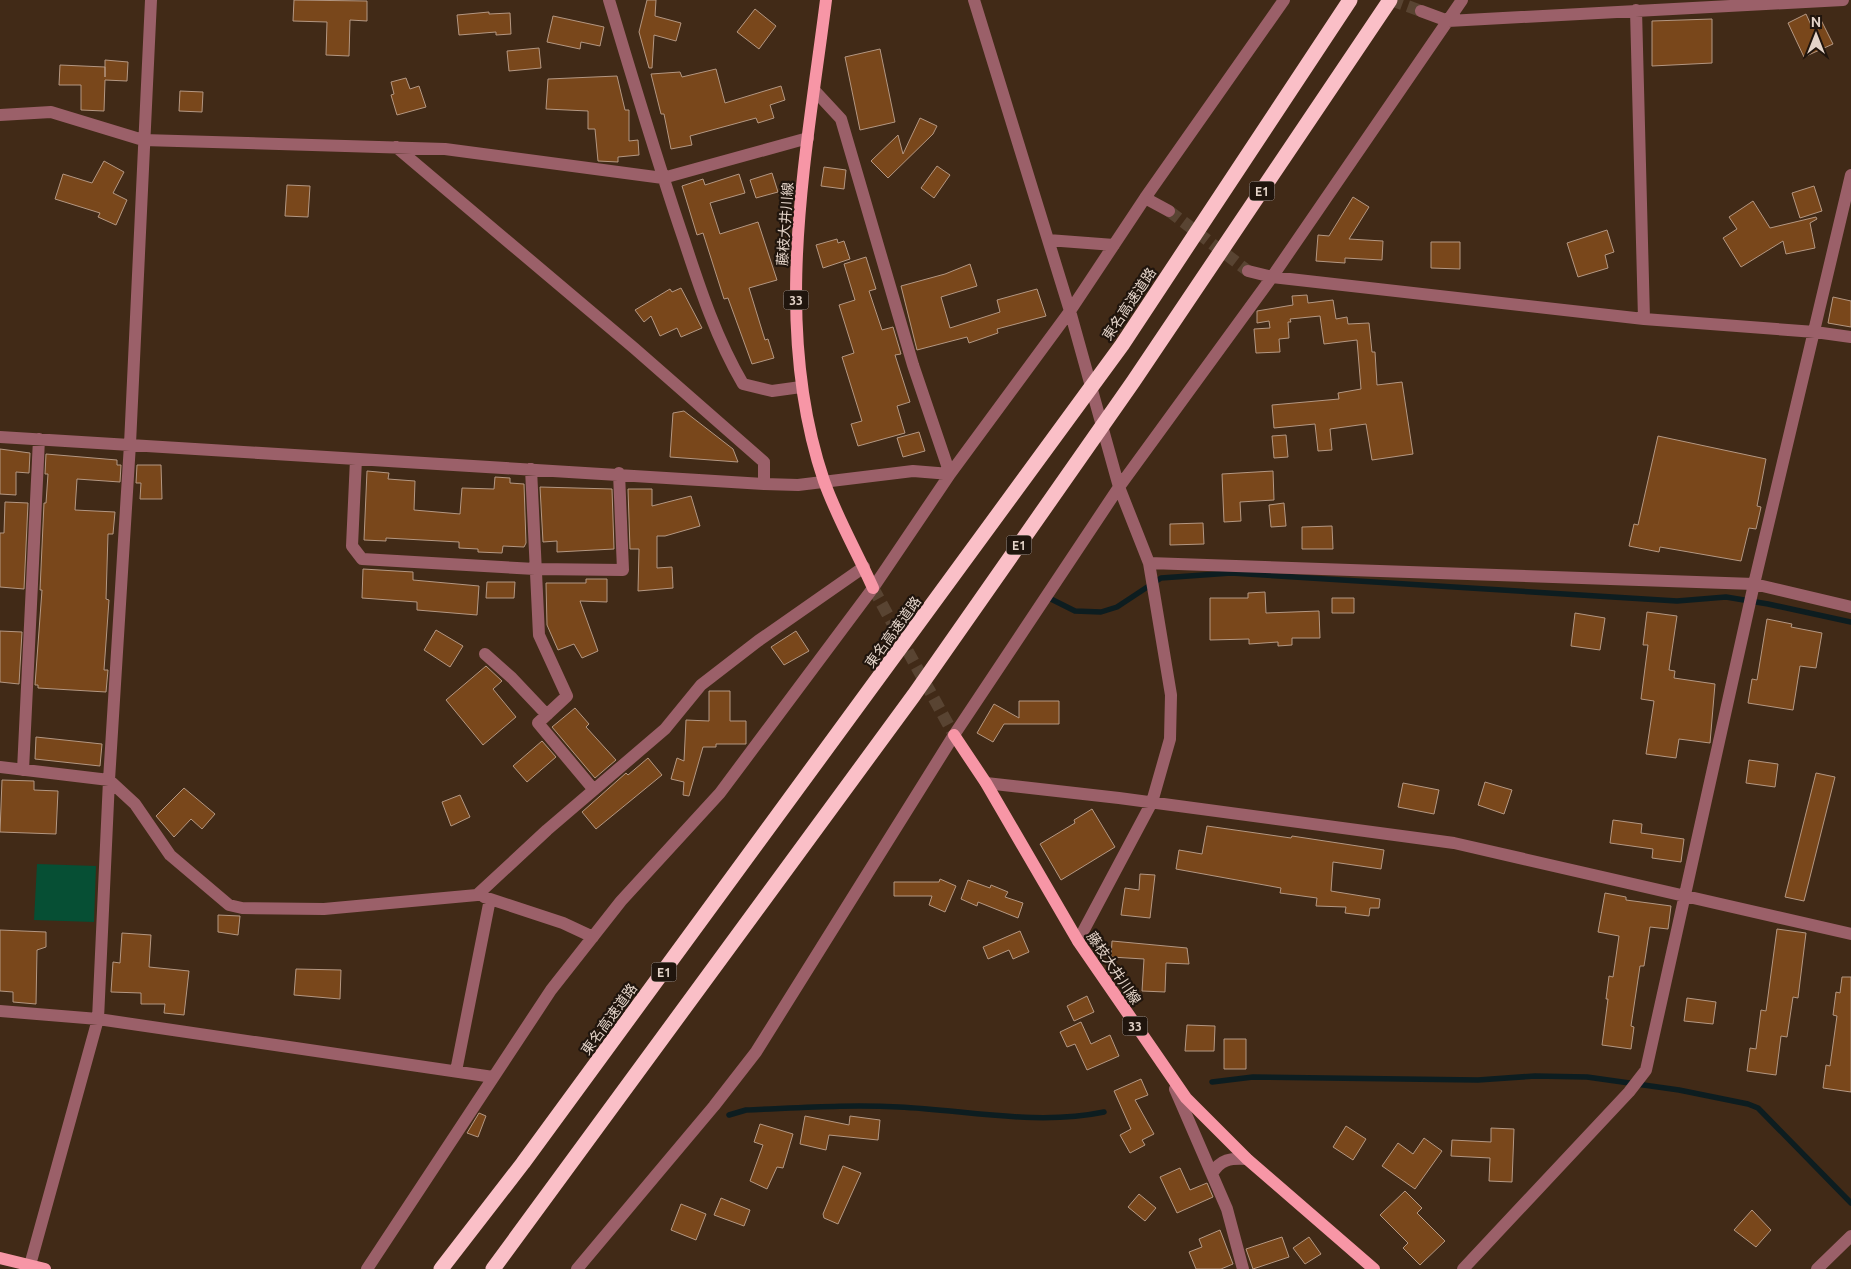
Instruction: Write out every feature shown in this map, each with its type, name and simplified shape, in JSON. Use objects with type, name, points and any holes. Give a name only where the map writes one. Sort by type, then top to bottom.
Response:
[{"type":"highway","name":"東名高速道路","points":[[441,1269],[523,1163],[883,674],[1122,345],[1350,0]]},
{"type":"highway","name":"E1","points":[[492,1269],[914,695],[1133,382],[1390,0]]},
{"type":"highway","points":[[429,1269],[464,1225],[523,1163]]},
{"type":"main road","name":"藤枝大井川線","points":[[826,0],[808,138],[798,235],[795,322],[801,387],[824,481],[840,522],[873,588]]},
{"type":"main road","name":"藤枝大井川線","points":[[954,735],[986,783],[1078,941],[1167,1072],[1207,1122],[1374,1269]]},
{"type":"main road","points":[[0,1258],[44,1269]]},
{"type":"street","points":[[30,1265],[98,1019],[130,444],[151,0]]},
{"type":"street","points":[[609,0],[663,178],[698,281],[730,363],[743,384],[772,391],[801,387]]},
{"type":"street","points":[[974,0],[1070,311],[1119,487],[1149,563],[1171,695],[1170,739],[1152,802],[1078,941]]},
{"type":"street","points":[[367,1269],[551,990],[621,901],[720,793],[873,588],[950,474],[1070,311],[1145,198],[1284,0]]},
{"type":"street","points":[[577,1269],[714,1106],[756,1052],[954,735],[1119,487],[1272,277],[1462,0]]},
{"type":"street","points":[[1420,11],[1448,21],[1843,0]]},
{"type":"street","points":[[1636,10],[1644,319]]},
{"type":"street","points":[[815,91],[841,119],[913,365],[950,474]]},
{"type":"street","points":[[0,115],[51,112],[143,140],[445,149],[663,178],[808,138]]},
{"type":"street","points":[[396,147],[634,348],[764,462],[764,484]]},
{"type":"street","points":[[1463,1269],[1629,1092],[1646,1070],[1686,897],[1754,584],[1851,175]]},
{"type":"street","points":[[1145,198],[1169,212]]},
{"type":"street","points":[[1048,240],[1114,245]]},
{"type":"street","points":[[1248,271],[1272,277],[1644,319],[1815,332],[1851,337]]},
{"type":"street","points":[[0,437],[619,473],[764,484],[798,485],[913,471],[950,474]]},
{"type":"street","points":[[23,770],[38,439]]},
{"type":"street","points":[[356,459],[352,546],[362,559],[534,569],[623,570],[619,473]]},
{"type":"street","points":[[530,469],[539,634],[567,696],[538,723],[594,790]]},
{"type":"street","points":[[1149,563],[1754,584],[1851,607]]},
{"type":"street","points":[[477,895],[665,729],[701,685],[758,641],[864,567]]},
{"type":"street","points":[[485,654],[512,678],[547,715]]},
{"type":"street","points":[[0,767],[110,780],[136,804],[170,855],[229,905],[242,908],[324,909],[477,895],[564,923],[593,937]]},
{"type":"street","points":[[986,783],[1152,802],[1454,843],[1851,934]]},
{"type":"street","points":[[456,1071],[490,899]]},
{"type":"street","points":[[0,1011],[98,1019],[493,1077]]},
{"type":"street","points":[[1167,1072],[1188,1115],[1227,1209],[1243,1269]]},
{"type":"street","points":[[1212,1174],[1220,1162],[1230,1158],[1247,1159]]},
{"type":"street","points":[[1817,1269],[1851,1236]]},
{"type":"green space","points":[[37,864],[96,866],[94,922],[34,920]]},
{"type":"building","points":[[294,0],[367,1],[367,21],[350,20],[349,56],[326,55],[327,22],[293,21]]},
{"type":"building","points":[[647,0],[656,0],[655,16],[681,23],[676,41],[654,35],[652,68],[649,68],[639,32]]},
{"type":"building","points":[[755,9],[776,26],[759,49],[737,32]]},
{"type":"building","points":[[489,12],[489,14],[510,13],[511,34],[496,35],[496,32],[459,35],[457,15]]},
{"type":"building","points":[[1806,14],[1811,25],[1821,20],[1833,44],[1804,57],[1788,23]]},
{"type":"building","points":[[553,16],[604,27],[600,46],[581,42],[580,49],[547,42]]},
{"type":"building","points":[[1712,19],[1712,63],[1652,66],[1652,21]]},
{"type":"building","points":[[539,48],[541,68],[509,71],[507,51]]},
{"type":"building","points":[[880,49],[895,122],[860,130],[845,57]]},
{"type":"building","points":[[105,60],[128,62],[127,81],[105,80],[104,111],[81,110],[81,85],[59,85],[60,65],[105,67]]},
{"type":"building","points":[[716,69],[725,103],[781,86],[785,100],[770,105],[774,118],[758,123],[756,118],[690,136],[692,145],[671,149],[664,114],[661,114],[651,74],[680,72],[682,77]]},
{"type":"building","points":[[617,76],[625,110],[629,110],[629,141],[638,140],[639,155],[618,157],[618,162],[598,161],[595,129],[588,129],[588,111],[546,109],[548,79]]},
{"type":"building","points":[[406,78],[410,89],[419,86],[426,107],[397,115],[391,95],[394,94],[391,82]]},
{"type":"building","points":[[180,91],[203,92],[202,112],[179,111]]},
{"type":"building","points":[[920,118],[937,126],[933,134],[888,178],[871,161],[898,135],[903,154]]},
{"type":"building","points":[[104,161],[124,172],[113,193],[127,200],[116,225],[98,217],[100,213],[55,199],[63,174],[92,183]]},
{"type":"building","points":[[937,166],[950,175],[934,198],[921,188]]},
{"type":"building","points":[[824,167],[846,170],[844,189],[821,186]]},
{"type":"building","points":[[772,173],[778,192],[756,198],[750,180]]},
{"type":"building","points":[[739,174],[745,193],[710,203],[720,234],[758,222],[777,280],[749,288],[765,340],[768,339],[774,358],[752,364],[728,298],[724,299],[703,233],[697,235],[682,186],[703,179],[705,185]]},
{"type":"building","points":[[287,185],[310,186],[308,217],[285,216]]},
{"type":"building","points":[[1814,186],[1822,211],[1800,218],[1792,193]]},
{"type":"building","points":[[1353,197],[1369,207],[1349,239],[1383,241],[1382,260],[1345,258],[1345,263],[1316,261],[1318,235],[1329,236]]},
{"type":"building","points":[[1753,201],[1770,228],[1816,217],[1817,219],[1810,223],[1815,248],[1786,254],[1783,241],[1741,267],[1723,238],[1737,229],[1729,217]]},
{"type":"building","points":[[1607,230],[1614,252],[1605,255],[1608,268],[1578,277],[1567,243]]},
{"type":"building","points":[[837,239],[838,243],[844,241],[850,259],[823,268],[816,245]]},
{"type":"building","points":[[1431,242],[1460,242],[1460,269],[1431,268]]},
{"type":"building","points":[[866,257],[876,289],[869,291],[882,330],[893,327],[901,354],[895,355],[910,402],[897,406],[905,433],[858,446],[851,424],[862,421],[842,357],[854,353],[839,305],[855,300],[844,264]]},
{"type":"building","points":[[970,264],[977,286],[941,297],[950,328],[1000,312],[997,300],[1037,289],[1046,316],[997,329],[998,333],[969,343],[967,337],[917,350],[901,286],[945,274]]},
{"type":"building","points":[[681,288],[702,328],[681,337],[677,328],[660,336],[651,316],[644,322],[635,310],[670,289],[672,292]]},
{"type":"building","points":[[1307,295],[1308,303],[1333,300],[1336,319],[1347,317],[1348,324],[1369,323],[1372,352],[1375,352],[1377,385],[1402,382],[1413,454],[1372,460],[1366,424],[1330,429],[1332,450],[1318,451],[1315,424],[1274,428],[1272,405],[1339,399],[1338,393],[1361,389],[1357,340],[1324,344],[1320,316],[1290,319],[1291,322],[1288,322],[1289,338],[1279,339],[1280,352],[1256,353],[1254,329],[1270,328],[1269,321],[1257,323],[1257,311],[1293,305],[1292,296]]},
{"type":"building","points":[[1833,297],[1851,301],[1851,327],[1828,323]]},
{"type":"building","points":[[684,411],[733,449],[738,462],[670,457],[673,413]]},
{"type":"building","points":[[919,432],[925,451],[903,457],[897,438]]},
{"type":"building","points":[[1286,435],[1288,457],[1274,458],[1272,436]]},
{"type":"building","points":[[1658,436],[1766,459],[1757,506],[1761,507],[1756,529],[1749,528],[1741,561],[1660,547],[1659,552],[1629,546],[1634,524],[1638,525]]},
{"type":"building","points":[[0,449],[30,453],[29,473],[16,472],[16,495],[0,494]]},
{"type":"building","points":[[46,454],[117,460],[117,465],[121,465],[120,482],[77,479],[75,510],[115,512],[113,534],[108,534],[106,599],[109,600],[104,670],[108,670],[106,692],[38,688],[38,685],[35,685],[42,590],[40,590],[44,503],[46,503],[48,474],[45,474]]},
{"type":"building","points":[[137,465],[161,465],[162,499],[140,499],[141,483],[136,483]]},
{"type":"building","points":[[367,471],[389,473],[388,479],[415,481],[414,510],[460,514],[462,488],[494,489],[495,477],[510,478],[510,483],[524,484],[526,543],[524,547],[503,546],[502,553],[478,552],[478,549],[459,548],[459,542],[386,538],[386,541],[364,540]]},
{"type":"building","points":[[1273,471],[1274,500],[1240,502],[1241,521],[1224,522],[1222,474]]},
{"type":"building","points":[[540,487],[612,489],[614,549],[557,552],[557,541],[543,542]]},
{"type":"building","points":[[628,489],[652,489],[652,506],[691,496],[700,526],[665,536],[657,536],[657,568],[672,567],[673,588],[638,591],[639,549],[630,549]]},
{"type":"building","points":[[5,502],[28,503],[24,589],[0,587],[0,533],[4,533]]},
{"type":"building","points":[[1284,503],[1286,526],[1271,527],[1269,505]]},
{"type":"building","points":[[1203,523],[1204,544],[1170,545],[1170,524]]},
{"type":"building","points":[[1332,526],[1333,549],[1302,549],[1302,527]]},
{"type":"building","points":[[363,569],[413,572],[413,580],[479,586],[477,615],[417,610],[417,602],[362,598]]},
{"type":"building","points":[[586,579],[607,579],[607,602],[580,601],[598,651],[582,658],[574,644],[558,650],[547,625],[546,583],[586,583]]},
{"type":"building","points":[[487,582],[515,582],[514,598],[486,598]]},
{"type":"building","points":[[1265,592],[1266,613],[1319,611],[1320,638],[1292,638],[1292,645],[1278,646],[1278,642],[1249,644],[1249,639],[1210,640],[1210,598],[1248,598],[1248,593]]},
{"type":"building","points":[[1332,598],[1354,598],[1354,613],[1332,613]]},
{"type":"building","points":[[1647,612],[1677,616],[1669,670],[1675,671],[1674,678],[1715,684],[1710,743],[1679,739],[1676,758],[1646,754],[1654,701],[1641,699],[1648,645],[1643,645]]},
{"type":"building","points":[[1575,613],[1605,618],[1600,650],[1571,646]]},
{"type":"building","points":[[1767,619],[1792,624],[1791,627],[1822,633],[1816,668],[1800,666],[1793,710],[1748,703],[1752,679],[1757,680]]},
{"type":"building","points":[[436,630],[463,646],[450,667],[424,650]]},
{"type":"building","points":[[0,631],[22,632],[19,684],[0,682]]},
{"type":"building","points":[[796,631],[809,651],[784,665],[771,647]]},
{"type":"building","points":[[486,666],[502,681],[493,689],[516,717],[483,745],[446,700]]},
{"type":"building","points":[[709,691],[730,691],[730,721],[746,721],[746,744],[716,744],[716,747],[703,747],[689,796],[683,795],[684,782],[671,779],[677,758],[684,761],[686,720],[709,721]]},
{"type":"building","points":[[1019,701],[1059,701],[1059,724],[1004,724],[993,742],[977,733],[994,704],[1019,718]]},
{"type":"building","points":[[575,708],[589,724],[586,727],[616,760],[595,778],[552,727]]},
{"type":"building","points":[[36,737],[102,744],[100,766],[35,759]]},
{"type":"building","points":[[542,741],[556,757],[527,782],[513,766]]},
{"type":"building","points":[[648,758],[662,775],[596,829],[582,812],[626,773],[628,775]]},
{"type":"building","points":[[1749,760],[1778,764],[1775,787],[1746,783]]},
{"type":"building","points":[[1816,773],[1835,777],[1804,901],[1785,897]]},
{"type":"building","points":[[2,780],[34,781],[34,790],[58,791],[56,834],[0,832]]},
{"type":"building","points":[[1485,782],[1512,790],[1504,814],[1478,805]]},
{"type":"building","points":[[1403,783],[1439,790],[1434,814],[1398,807]]},
{"type":"building","points":[[184,788],[215,814],[202,829],[191,819],[174,837],[156,816]]},
{"type":"building","points":[[460,795],[470,817],[451,826],[442,802]]},
{"type":"building","points":[[1092,809],[1115,847],[1061,880],[1040,844],[1075,823],[1074,820]]},
{"type":"building","points":[[1613,820],[1642,824],[1641,833],[1684,839],[1681,862],[1652,858],[1653,849],[1610,843]]},
{"type":"building","points":[[1207,826],[1291,838],[1292,836],[1384,850],[1381,869],[1333,862],[1331,891],[1380,899],[1379,908],[1370,908],[1369,916],[1345,913],[1346,907],[1316,906],[1317,898],[1280,893],[1281,888],[1176,869],[1179,850],[1202,854]]},
{"type":"building","points":[[1140,874],[1155,875],[1150,918],[1121,915],[1125,888],[1139,890]]},
{"type":"building","points":[[940,879],[956,886],[945,912],[929,905],[932,896],[894,896],[894,882],[939,882]]},
{"type":"building","points":[[968,880],[990,888],[991,885],[1008,892],[1005,897],[1023,903],[1018,918],[978,902],[977,906],[961,899]]},
{"type":"building","points":[[1605,893],[1626,897],[1626,900],[1671,906],[1668,929],[1650,927],[1644,966],[1640,966],[1631,1026],[1634,1027],[1631,1049],[1602,1045],[1609,976],[1613,977],[1619,936],[1598,932]]},
{"type":"building","points":[[218,915],[240,916],[238,935],[218,932]]},
{"type":"building","points":[[1777,929],[1806,933],[1798,998],[1793,997],[1787,1037],[1781,1036],[1776,1075],[1747,1071],[1750,1048],[1756,1049],[1761,1010],[1766,1011]]},
{"type":"building","points":[[0,930],[46,932],[46,947],[37,950],[36,1004],[13,1002],[13,992],[0,991]]},
{"type":"building","points":[[1020,931],[1029,952],[1013,959],[1009,950],[988,959],[983,947]]},
{"type":"building","points":[[122,933],[151,935],[149,967],[189,971],[184,1015],[164,1013],[165,1004],[141,1004],[141,993],[111,992],[113,962],[120,963]]},
{"type":"building","points":[[1112,941],[1187,948],[1189,964],[1166,963],[1165,992],[1142,991],[1144,959],[1111,957]]},
{"type":"building","points":[[296,969],[341,970],[340,999],[294,995]]},
{"type":"building","points":[[1842,977],[1851,977],[1851,1092],[1823,1088],[1826,1065],[1830,1066],[1837,1016],[1833,1015],[1836,992],[1840,993]]},
{"type":"building","points":[[1087,996],[1094,1012],[1074,1021],[1067,1006]]},
{"type":"building","points":[[1687,998],[1716,1002],[1713,1024],[1684,1021]]},
{"type":"building","points":[[1081,1022],[1091,1044],[1110,1035],[1119,1056],[1087,1070],[1075,1044],[1067,1047],[1060,1032]]},
{"type":"building","points":[[1187,1025],[1215,1026],[1214,1051],[1185,1051]]},
{"type":"building","points":[[1224,1039],[1246,1039],[1246,1069],[1224,1069]]},
{"type":"building","points":[[1141,1079],[1148,1095],[1135,1100],[1154,1134],[1142,1140],[1145,1145],[1130,1153],[1120,1135],[1131,1129],[1114,1091]]},
{"type":"building","points":[[479,1113],[486,1116],[478,1137],[467,1133]]},
{"type":"building","points":[[805,1116],[849,1125],[850,1116],[880,1120],[878,1140],[829,1135],[826,1150],[800,1144]]},
{"type":"building","points":[[760,1124],[793,1134],[783,1168],[777,1167],[767,1189],[750,1181],[763,1145],[754,1142]]},
{"type":"building","points":[[1346,1126],[1366,1139],[1353,1160],[1333,1147]]},
{"type":"building","points":[[1491,1128],[1514,1129],[1512,1182],[1489,1181],[1490,1158],[1451,1156],[1452,1140],[1491,1142]]},
{"type":"building","points":[[1424,1138],[1442,1151],[1415,1189],[1382,1166],[1398,1143],[1413,1154]]},
{"type":"building","points":[[843,1166],[861,1173],[838,1224],[824,1218],[823,1214]]},
{"type":"building","points":[[1180,1168],[1190,1190],[1207,1183],[1213,1197],[1177,1213],[1160,1177]]},
{"type":"building","points":[[1405,1191],[1422,1208],[1417,1213],[1445,1241],[1420,1265],[1403,1248],[1408,1243],[1380,1215]]},
{"type":"building","points":[[1139,1194],[1156,1208],[1145,1221],[1128,1207]]},
{"type":"building","points":[[721,1198],[750,1210],[744,1226],[714,1215]]},
{"type":"building","points":[[681,1204],[706,1214],[696,1240],[671,1230]]},
{"type":"building","points":[[1752,1210],[1771,1230],[1756,1247],[1734,1230]]},
{"type":"building","points":[[1220,1230],[1233,1264],[1221,1269],[1196,1269],[1189,1252],[1202,1247],[1199,1239]]},
{"type":"building","points":[[1282,1237],[1289,1257],[1253,1269],[1246,1249]]},
{"type":"building","points":[[1309,1237],[1321,1254],[1305,1264],[1293,1248]]},
{"type":"waterway","points":[[1047,597],[1075,611],[1101,612],[1117,607],[1161,578],[1231,573],[1677,601],[1726,597],[1851,622]]},
{"type":"waterway","points":[[1212,1082],[1253,1077],[1478,1080],[1535,1076],[1587,1077],[1679,1090],[1748,1104],[1758,1108],[1851,1203]]},
{"type":"waterway","points":[[729,1115],[746,1110],[861,1106],[1053,1118],[1104,1112]]},
{"type":"tunnel","points":[[1391,0],[1421,11]]},
{"type":"tunnel","points":[[1169,211],[1248,271]]},
{"type":"tunnel","points":[[873,588],[954,735]]}]
